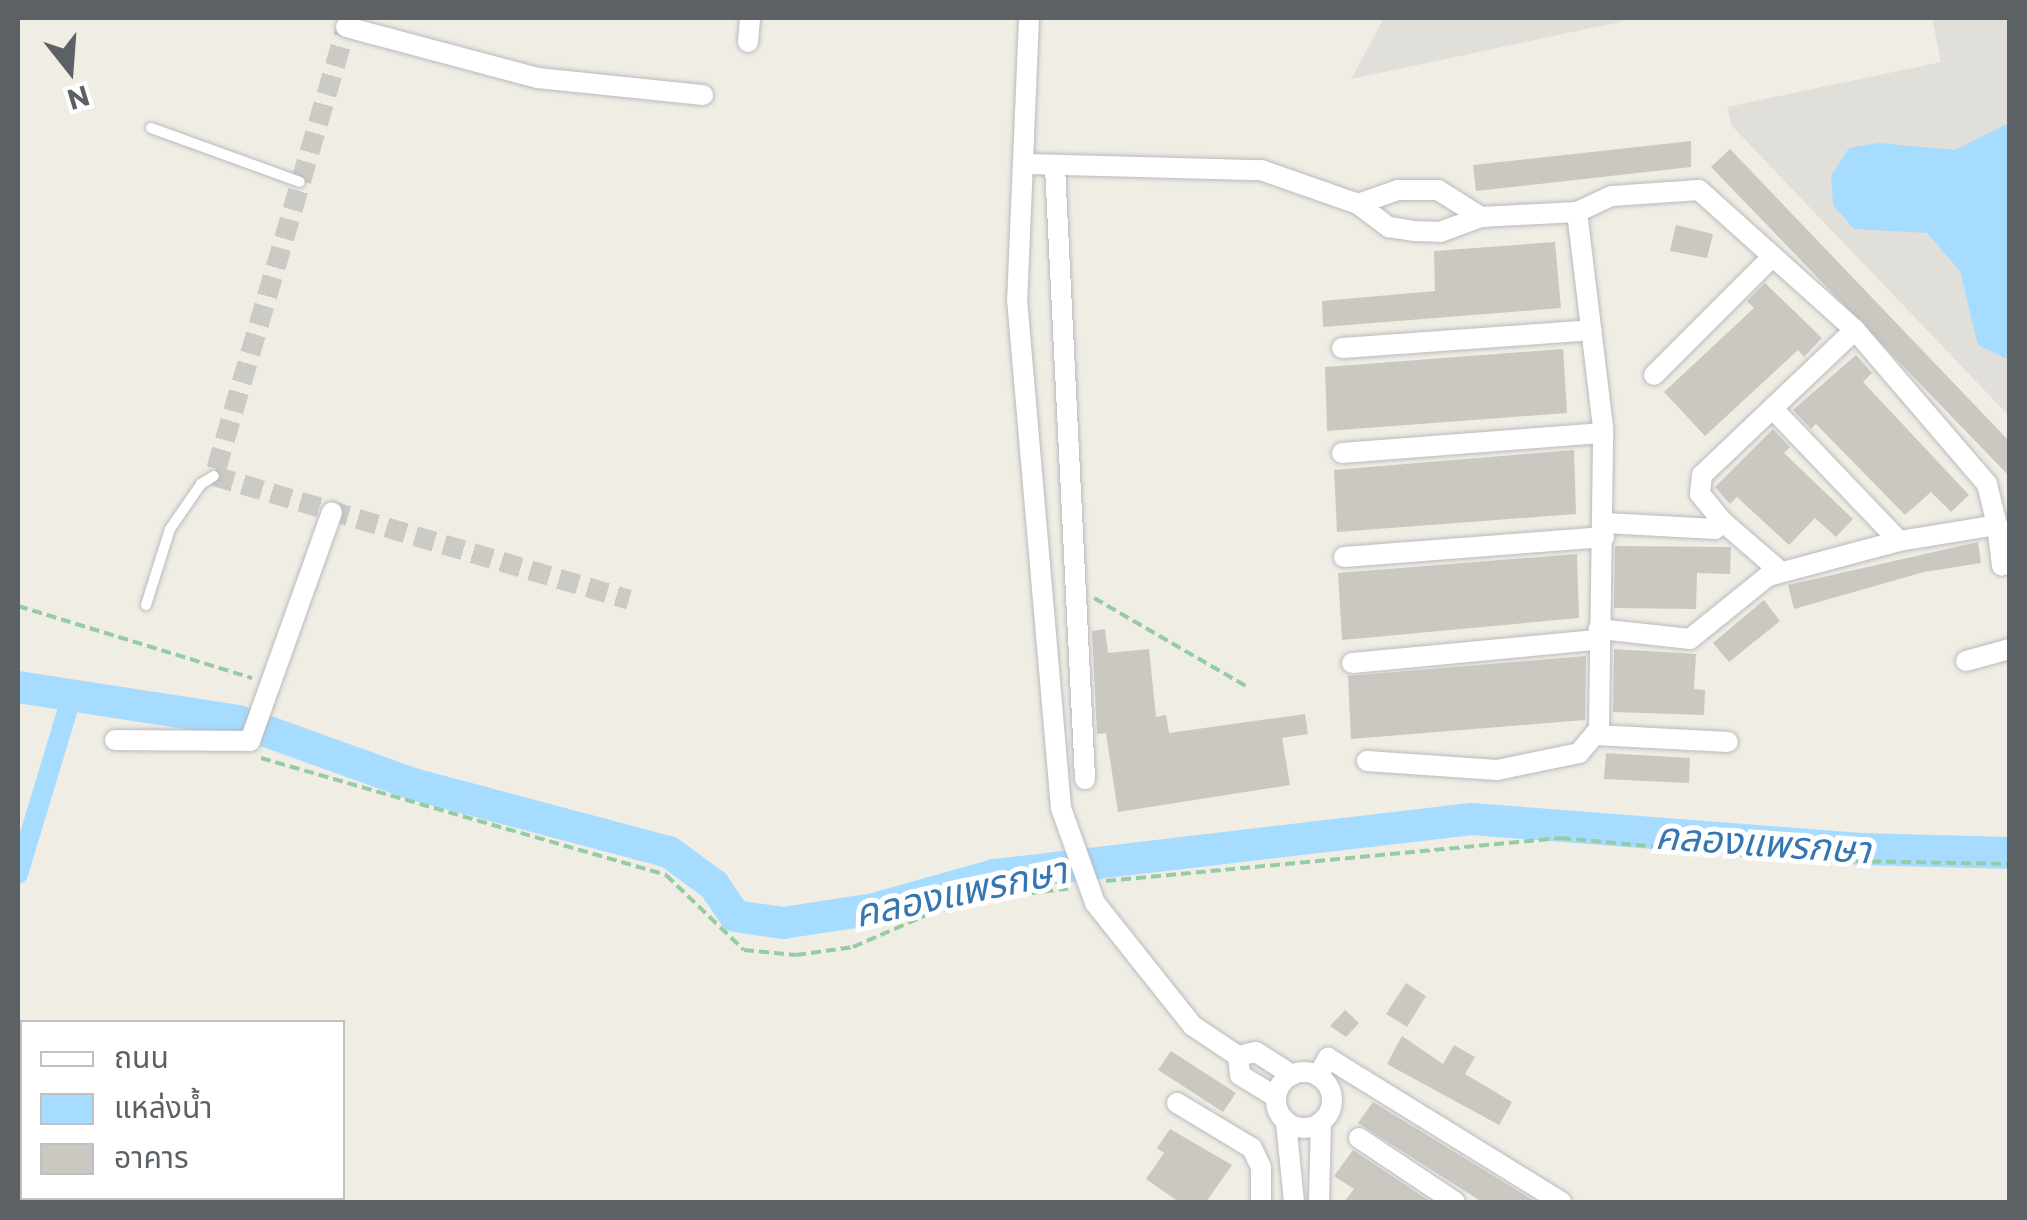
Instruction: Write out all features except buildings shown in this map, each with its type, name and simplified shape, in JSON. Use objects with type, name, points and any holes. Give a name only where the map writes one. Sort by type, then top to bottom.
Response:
[{"type":"street","points":[[748,42],[750,18]]},
{"type":"street","points":[[1029,18],[1026,164],[1017,299],[1061,808],[1095,903],[1194,1026],[1238,1056],[1256,1052],[1292,1076],[1318,1076]]},
{"type":"street","points":[[346,26],[538,78],[703,96]]},
{"type":"street","points":[[1026,164],[1261,170],[1358,204],[1389,227],[1440,232],[1480,217],[1576,212],[1612,196],[1699,190],[1854,330],[1987,484],[2002,566]]},
{"type":"street","points":[[1055,167],[1085,779]]},
{"type":"street","points":[[1358,204],[1398,190],[1438,190],[1480,217]]},
{"type":"street","points":[[1367,760],[1497,770],[1579,753],[1596,735],[1605,530],[1603,433],[1576,212]]},
{"type":"street","points":[[1654,376],[1773,256]]},
{"type":"street","points":[[1342,348],[1591,330]]},
{"type":"street","points":[[1780,571],[1722,521],[1700,494],[1702,475],[1854,330]]},
{"type":"street","points":[[1774,410],[1900,541]]},
{"type":"street","points":[[1342,453],[1603,433]]},
{"type":"street","points":[[116,740],[243,742],[253,737],[332,512]]},
{"type":"street","points":[[1344,556],[1605,530],[1715,529],[1722,521]]},
{"type":"street","points":[[1352,663],[1598,635],[1690,639],[1780,571],[1900,541],[1997,525]]},
{"type":"street","points":[[1966,661],[2010,649]]},
{"type":"street","points":[[1596,735],[1728,742]]},
{"type":"street","points":[[1238,1056],[1240,1075],[1276,1097],[1286,1122],[1294,1202]]},
{"type":"street","points":[[1318,1076],[1328,1058],[1561,1202]]},
{"type":"street","points":[[1276,1097],[1292,1076]]},
{"type":"street","points":[[1318,1076],[1332,1098],[1321,1122],[1319,1202]]},
{"type":"street","points":[[1176,1104],[1252,1148],[1261,1167],[1261,1202]]},
{"type":"street","points":[[1286,1122],[1304,1128],[1321,1122]]},
{"type":"street","points":[[1359,1138],[1454,1202]]},
{"type":"lane","points":[[152,128],[300,182]]},
{"type":"lane","points":[[146,605],[170,530],[200,484],[214,476]]},
{"type":"path","points":[[1076,590],[1132,616],[1246,686]]},
{"type":"path","points":[[18,606],[269,685]]},
{"type":"shaded area","points":[[1384,18],[1639,18],[1351,79]]},
{"type":"shaded area","points":[[1932,18],[2009,18],[2009,416],[1732,126],[1727,107],[1941,62]]},
{"type":"water","points":[[2009,123],[2009,360],[1978,345],[1960,271],[1927,233],[1854,229],[1833,205],[1831,176],[1849,148],[1878,143],[1955,150]]},
{"type":"waterway","name":"คลองแพรกษา","points":[[18,687],[238,721],[413,784],[669,852],[714,885],[735,916],[783,923],[874,909],[995,875],[1472,819],[1860,849],[2010,853]]},
{"type":"waterway","points":[[18,874],[71,699]]},
{"type":"waterway","points":[[18,1168],[20,1178]]},
{"type":"tunnel","points":[[349,18],[214,476],[629,600]]}]
